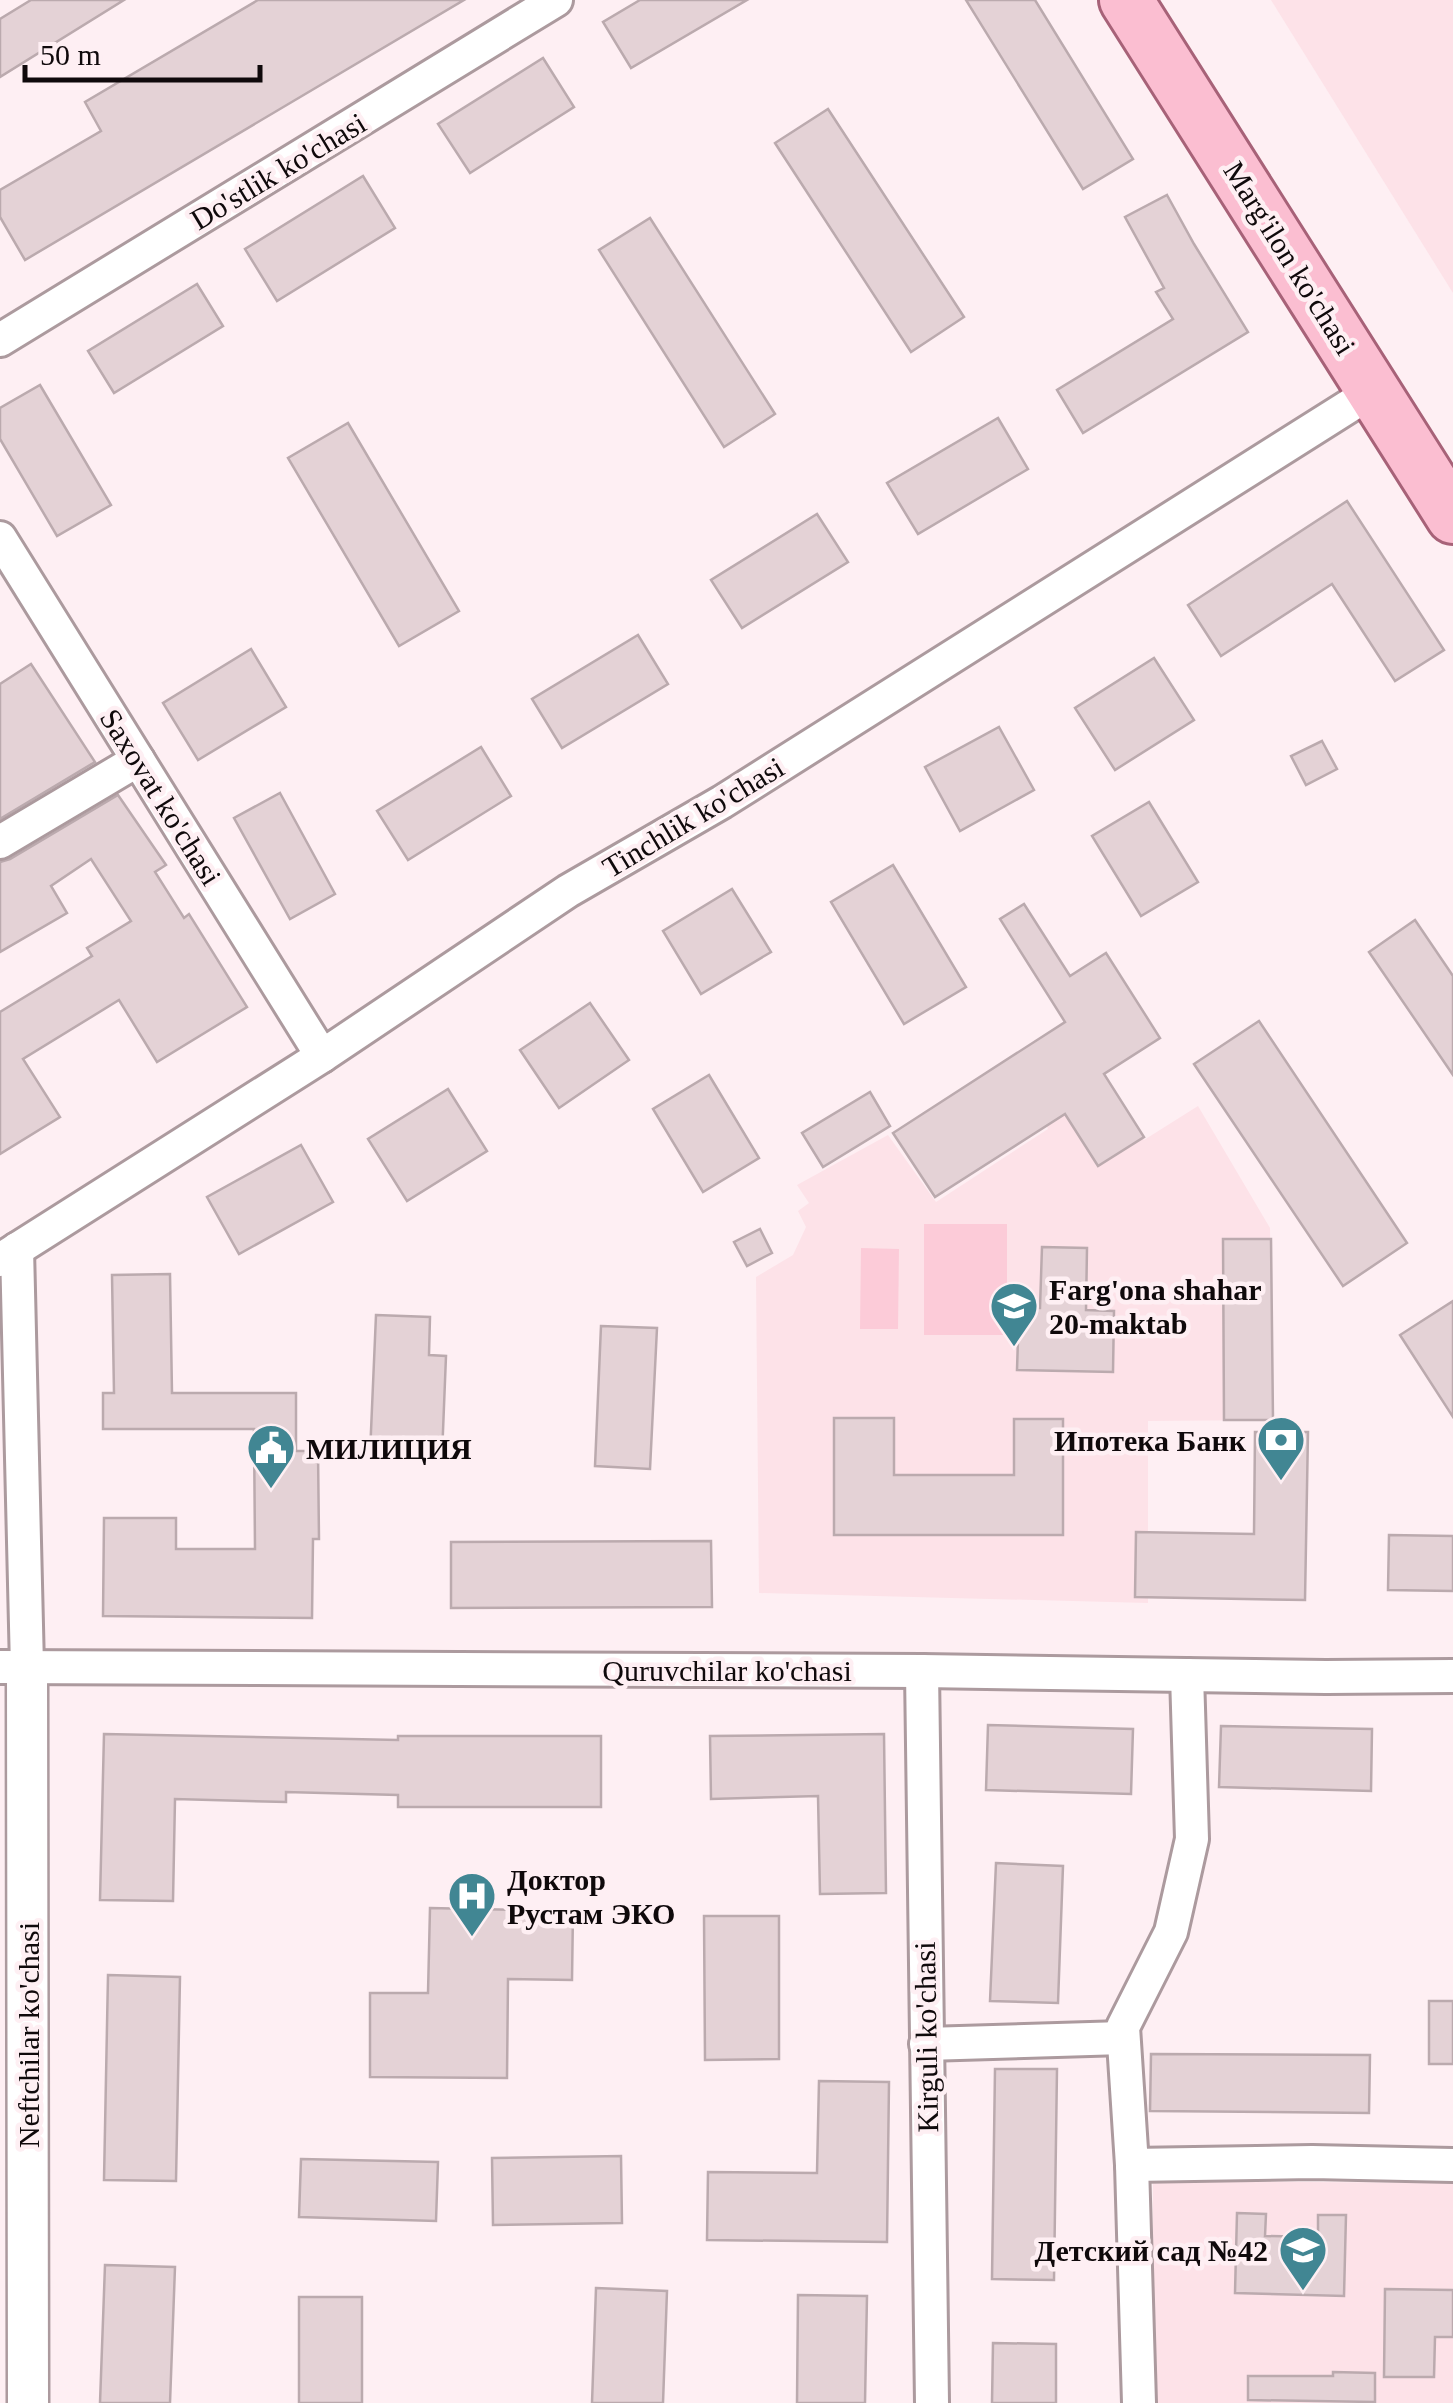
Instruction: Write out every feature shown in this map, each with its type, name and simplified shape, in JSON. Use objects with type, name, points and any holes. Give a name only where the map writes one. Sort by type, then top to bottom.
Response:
[{"type":"main road","name":"Marg'ilon ko'chasi","points":[[1126,0],[1453,517]]},
{"type":"street","name":"Do'stlik ko'chasi","points":[[0,340],[556,0]]},
{"type":"street","name":"Tinchlik ko'chasi","points":[[14,1667],[8,1254],[322,1056],[568,891],[722,802],[1374,391]]},
{"type":"street","name":"Saxovat ko'chasi","points":[[0,538],[322,1056]]},
{"type":"street","points":[[0,842],[138,760]]},
{"type":"street","name":"Quruvchilar ko'chasi","points":[[14,1667],[1453,1676]]},
{"type":"street","name":"Neftchilar ko'chasi","points":[[14,1667],[28,2403]]},
{"type":"street","name":"Kirguli ko'chasi","points":[[922,1671],[932,2403]]},
{"type":"street","points":[[1139,2403],[1132,2165],[1122,2026],[1171,1932],[1192,1839],[1187,1675]]},
{"type":"street","points":[[926,2044],[1124,2038]]},
{"type":"street","points":[[1132,2165],[1453,2164]]},
{"type":"shaded area","points":[[1271,0],[1453,0],[1453,293]]},
{"type":"shaded area","name":"Farg'ona shahar 20-maktab","points":[[1104,1078],[1144,1140],[1198,1106],[1270,1228],[1273,1420],[1148,1421],[1148,1603],[759,1593],[756,1277],[793,1255],[806,1227],[798,1211],[809,1203],[797,1185],[888,1135],[936,1202],[1048,1129],[1041,1113]]},
{"type":"shaded area","points":[[924,1224],[1007,1224],[1007,1335],[924,1335]]},
{"type":"shaded area","points":[[861,1248],[899,1249],[898,1329],[860,1329]]},
{"type":"shaded area","name":"Детский сад №42","points":[[1153,2181],[1453,2183],[1453,2403],[1152,2403]]},
{"type":"building","points":[[31,0],[124,0],[0,77],[0,19]]},
{"type":"building","points":[[258,0],[464,0],[25,260],[0,217],[0,190],[101,131],[85,102]]},
{"type":"building","points":[[640,0],[747,0],[631,68],[603,22]]},
{"type":"building","points":[[966,0],[1035,0],[1133,159],[1083,189]]},
{"type":"building","points":[[543,58],[574,107],[470,173],[438,124]]},
{"type":"building","points":[[828,109],[964,317],[911,352],[775,143]]},
{"type":"building","points":[[363,176],[395,228],[277,301],[245,249]]},
{"type":"building","points":[[1167,195],[1248,332],[1083,433],[1057,390],[1173,319],[1156,292],[1164,288],[1125,217]]},
{"type":"building","points":[[650,218],[775,414],[724,447],[599,250]]},
{"type":"building","points":[[197,284],[223,326],[114,393],[88,351]]},
{"type":"building","points":[[40,385],[111,505],[57,536],[0,439],[0,408]]},
{"type":"building","points":[[998,418],[1028,469],[918,534],[887,483]]},
{"type":"building","points":[[348,423],[459,611],[399,646],[288,458]]},
{"type":"building","points":[[1347,501],[1444,650],[1395,681],[1332,584],[1221,656],[1188,605]]},
{"type":"building","points":[[817,514],[848,562],[742,628],[711,580]]},
{"type":"building","points":[[638,635],[668,684],[562,748],[532,699]]},
{"type":"building","points":[[251,649],[286,707],[198,760],[163,703]]},
{"type":"building","points":[[1154,658],[1194,720],[1115,770],[1075,708]]},
{"type":"building","points":[[31,664],[95,762],[0,819],[0,684]]},
{"type":"building","points":[[999,727],[1034,790],[960,831],[925,767]]},
{"type":"building","points":[[1322,741],[1337,769],[1306,785],[1291,756]]},
{"type":"building","points":[[481,747],[511,796],[408,860],[377,811]]},
{"type":"building","points":[[280,793],[335,894],[290,919],[234,818]]},
{"type":"building","points":[[118,795],[166,865],[155,872],[184,918],[189,914],[247,1007],[157,1062],[119,1000],[23,1059],[60,1117],[0,1154],[0,1012],[92,956],[87,948],[131,921],[91,859],[51,886],[67,913],[0,952],[0,862]]},
{"type":"building","points":[[1149,802],[1198,882],[1141,916],[1092,836]]},
{"type":"building","points":[[893,865],[966,987],[904,1024],[831,902]]},
{"type":"building","points":[[732,889],[771,952],[701,994],[663,931]]},
{"type":"building","points":[[1024,904],[1070,976],[1106,953],[1160,1038],[1104,1074],[1144,1137],[1098,1166],[1065,1114],[935,1197],[893,1133],[1065,1022],[1000,919]]},
{"type":"building","points":[[1415,920],[1453,976],[1453,1075],[1369,952]]},
{"type":"building","points":[[590,1003],[629,1060],[559,1108],[520,1050]]},
{"type":"building","points":[[1259,1021],[1407,1243],[1343,1286],[1194,1064]]},
{"type":"building","points":[[709,1075],[759,1158],[703,1192],[653,1109]]},
{"type":"building","points":[[448,1089],[487,1151],[407,1201],[368,1139]]},
{"type":"building","points":[[870,1092],[890,1126],[823,1167],[802,1133]]},
{"type":"building","points":[[301,1145],[333,1202],[239,1254],[207,1197]]},
{"type":"building","points":[[760,1229],[772,1253],[747,1266],[734,1242]]},
{"type":"building","points":[[1223,1239],[1271,1239],[1273,1420],[1224,1420]]},
{"type":"building","points":[[1042,1247],[1087,1248],[1086,1310],[1114,1311],[1113,1372],[1017,1370],[1019,1308],[1040,1308]]},
{"type":"building","points":[[170,1274],[172,1393],[296,1393],[296,1451],[318,1451],[319,1539],[313,1539],[312,1618],[103,1616],[104,1518],[176,1518],[176,1549],[255,1549],[254,1429],[103,1429],[103,1393],[114,1393],[112,1275]]},
{"type":"building","points":[[1453,1301],[1453,1417],[1400,1335]]},
{"type":"building","points":[[376,1315],[430,1317],[429,1355],[446,1356],[442,1456],[370,1454]]},
{"type":"building","points":[[601,1326],[657,1328],[650,1469],[595,1466]]},
{"type":"building","points":[[834,1418],[894,1418],[894,1475],[1014,1475],[1014,1419],[1063,1419],[1063,1535],[834,1535]]},
{"type":"building","name":"Ипотека Банк","points":[[1255,1432],[1308,1432],[1305,1600],[1135,1597],[1136,1532],[1254,1534]]},
{"type":"building","points":[[1389,1535],[1453,1536],[1453,1591],[1388,1590]]},
{"type":"building","points":[[711,1541],[712,1607],[451,1608],[451,1542]]},
{"type":"building","points":[[988,1725],[1133,1729],[1131,1794],[986,1790]]},
{"type":"building","points":[[1221,1726],[1372,1729],[1371,1791],[1219,1787]]},
{"type":"building","points":[[104,1734],[398,1740],[398,1736],[601,1736],[601,1807],[398,1807],[398,1795],[286,1792],[286,1802],[175,1799],[173,1901],[100,1900]]},
{"type":"building","points":[[884,1734],[886,1893],[820,1894],[818,1796],[711,1799],[710,1736]]},
{"type":"building","points":[[996,1863],[1063,1866],[1058,2003],[990,2001]]},
{"type":"building","points":[[430,1908],[573,1911],[572,1980],[508,1979],[507,2078],[370,2077],[370,1993],[428,1993]]},
{"type":"building","points":[[704,1916],[779,1916],[779,2059],[705,2060]]},
{"type":"building","points":[[108,1975],[180,1977],[176,2181],[104,2180]]},
{"type":"building","points":[[1429,2001],[1453,2001],[1453,2064],[1429,2064]]},
{"type":"building","points":[[1151,2054],[1370,2055],[1369,2113],[1150,2111]]},
{"type":"building","points":[[995,2069],[1057,2069],[1054,2280],[992,2279]]},
{"type":"building","points":[[819,2081],[889,2082],[887,2242],[707,2240],[708,2172],[817,2173]]},
{"type":"building","points":[[621,2156],[622,2223],[493,2225],[492,2158]]},
{"type":"building","points":[[301,2159],[438,2162],[436,2221],[299,2217]]},
{"type":"building","points":[[1237,2213],[1266,2214],[1265,2236],[1318,2237],[1318,2215],[1346,2215],[1344,2296],[1235,2293]]},
{"type":"building","points":[[105,2265],[175,2267],[170,2403],[100,2403]]},
{"type":"building","points":[[596,2288],[667,2291],[663,2403],[592,2403]]},
{"type":"building","points":[[1385,2289],[1453,2290],[1453,2337],[1435,2337],[1434,2377],[1384,2377]]},
{"type":"building","points":[[798,2295],[867,2296],[865,2403],[797,2403]]},
{"type":"building","points":[[299,2297],[362,2297],[362,2403],[299,2403]]},
{"type":"building","points":[[993,2343],[1056,2344],[1056,2403],[992,2403]]},
{"type":"building","points":[[1333,2372],[1375,2373],[1375,2402],[1248,2400],[1248,2376],[1333,2376]]},
{"type":"place","name":"Farg'ona shahar 20-maktab","points":[[1014,1348]]},
{"type":"place","name":"Ипотека Банк","points":[[1281,1482]]},
{"type":"place","name":"МИЛИЦИЯ","points":[[271,1490]]},
{"type":"place","name":"Доктор Рустам ЭКО","points":[[472,1938]]},
{"type":"place","name":"Детский сад №42","points":[[1303,2292]]}]
